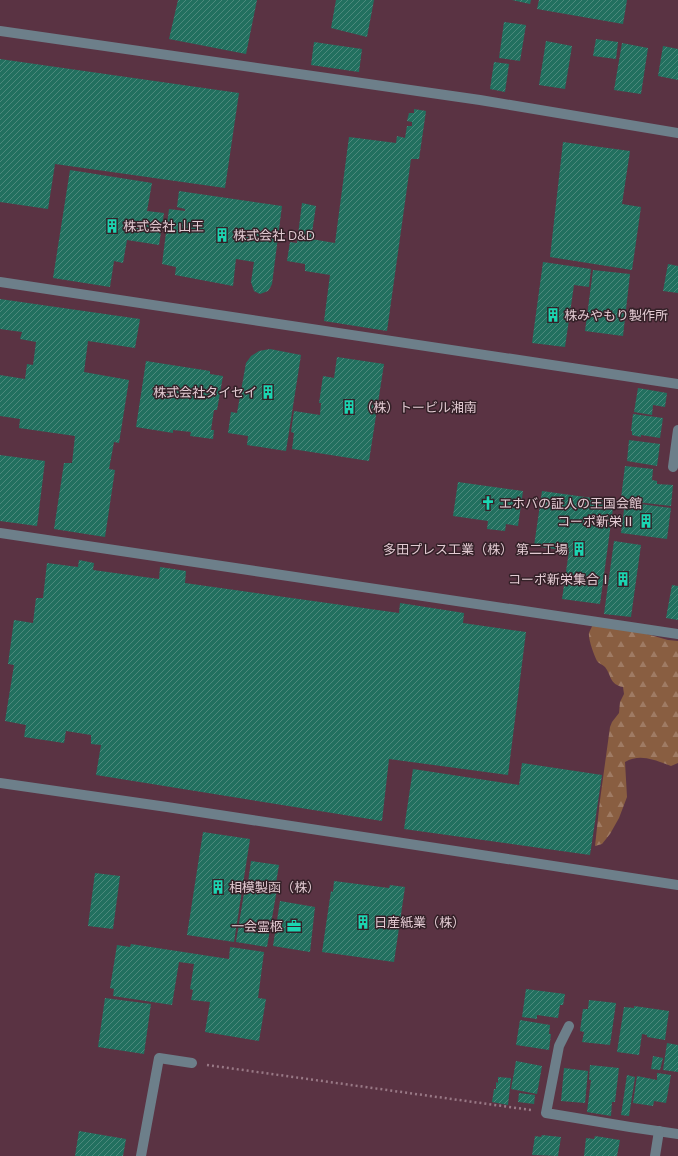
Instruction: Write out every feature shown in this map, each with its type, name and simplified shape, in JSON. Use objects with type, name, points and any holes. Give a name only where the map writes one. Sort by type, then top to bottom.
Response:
[{"type":"street","points":[[0,31],[480,100],[678,133]]},
{"type":"street","points":[[0,282],[678,384]]},
{"type":"street","points":[[673,467],[678,430]]},
{"type":"street","points":[[0,533],[678,634]]},
{"type":"street","points":[[0,783],[182,809],[678,885]]},
{"type":"street","points":[[569,1026],[559,1046],[546,1113],[678,1134]]},
{"type":"street","points":[[141,1156],[159,1058],[192,1063]]},
{"type":"street","points":[[655,1156],[659,1131]]},
{"type":"path","points":[[192,1063],[546,1113]]},
{"type":"green space","points":[[593,624],[636,631],[668,640],[678,641],[678,763],[671,766],[648,758],[636,758],[625,762],[627,797],[619,818],[610,834],[602,844],[595,846],[610,727],[619,713],[620,702],[624,694],[623,687],[618,686],[613,682],[605,667],[598,662],[596,658],[589,636]]},
{"type":"building","points":[[178,0],[257,0],[246,54],[169,39]]},
{"type":"building","points":[[336,0],[374,0],[367,37],[331,28]]},
{"type":"building","points":[[512,0],[531,0],[530,4]]},
{"type":"building","points":[[539,0],[627,0],[623,24],[537,9]]},
{"type":"building","points":[[504,22],[526,25],[520,61],[499,58]]},
{"type":"building","points":[[596,39],[618,42],[616,59],[593,56]]},
{"type":"building","points":[[546,41],[572,46],[565,89],[539,85]]},
{"type":"building","points":[[314,42],[362,49],[359,72],[311,65]]},
{"type":"building","points":[[622,43],[648,48],[641,94],[614,90]]},
{"type":"building","points":[[663,46],[678,49],[678,80],[658,76]]},
{"type":"building","points":[[0,59],[239,93],[225,188],[55,164],[48,209],[0,202]]},
{"type":"building","points":[[494,62],[509,64],[505,92],[490,89]]},
{"type":"building","points":[[414,109],[426,111],[419,159],[411,159],[387,331],[324,321],[330,275],[305,271],[305,264],[287,261],[290,242],[297,243],[302,203],[316,206],[311,239],[335,243],[349,137],[396,143],[397,136],[405,138],[407,126],[412,126],[412,122],[407,121],[409,113],[414,113]]},
{"type":"building","points":[[563,142],[630,151],[622,204],[641,207],[632,270],[550,257]]},
{"type":"building","name":"株式会社 山王","points":[[70,170],[152,183],[147,211],[164,213],[159,245],[127,240],[123,263],[114,261],[110,287],[53,278]]},
{"type":"building","name":"株式会社 D&D","points":[[179,191],[282,206],[272,284],[268,291],[260,294],[254,291],[251,282],[254,262],[236,259],[233,286],[175,275],[176,267],[162,264],[169,209],[185,211],[185,209],[177,207]]},
{"type":"building","name":"株みやもり製作所","points":[[543,262],[591,269],[589,287],[574,285],[565,347],[532,343]]},
{"type":"building","points":[[668,264],[678,266],[678,293],[663,291]]},
{"type":"building","points":[[593,270],[630,274],[623,336],[585,331]]},
{"type":"building","points":[[0,299],[140,319],[135,348],[88,341],[84,372],[129,380],[119,443],[114,442],[109,469],[115,470],[105,537],[54,529],[64,463],[72,463],[75,436],[19,428],[20,419],[0,416],[0,375],[25,379],[27,364],[33,365],[36,342],[20,339],[22,332],[0,329]]},
{"type":"building","name":"株式会社タイセイ","points":[[270,349],[301,355],[286,451],[247,445],[248,436],[228,433],[231,412],[237,413],[246,363],[251,356],[259,351]]},
{"type":"building","name":"（株）トービル湘南","points":[[337,357],[384,364],[369,461],[292,449],[294,433],[291,432],[294,411],[320,415],[321,403],[319,403],[323,376],[334,378]]},
{"type":"building","points":[[146,361],[210,371],[210,374],[223,376],[217,410],[214,410],[211,430],[214,430],[213,439],[190,436],[191,432],[173,430],[173,433],[136,427]]},
{"type":"building","points":[[638,388],[667,393],[665,407],[653,405],[652,415],[634,412]]},
{"type":"building","points":[[633,414],[663,418],[660,438],[632,435]]},
{"type":"building","points":[[629,440],[660,444],[657,466],[627,461]]},
{"type":"building","points":[[0,455],[45,461],[37,526],[0,521]]},
{"type":"building","points":[[625,466],[653,469],[652,480],[657,481],[657,484],[673,485],[671,506],[637,502],[637,500],[621,498]]},
{"type":"building","name":"エホバの証人の王国会館","points":[[458,482],[523,491],[518,526],[506,524],[505,531],[487,529],[488,521],[453,516]]},
{"type":"building","name":"多田プレス工業（株） 第二工場","points":[[542,491],[614,501],[600,604],[562,599],[569,551],[534,546]]},
{"type":"building","name":"コーポ新栄Ⅱ","points":[[625,502],[671,508],[667,539],[621,533]]},
{"type":"building","name":"コーポ新栄集合Ⅰ","points":[[614,541],[641,545],[631,617],[604,614]]},
{"type":"building","points":[[79,560],[94,563],[93,570],[159,579],[160,567],[186,571],[185,583],[399,613],[400,603],[464,613],[463,623],[526,632],[508,775],[389,759],[382,821],[96,775],[101,745],[91,744],[91,735],[66,731],[64,743],[24,737],[26,725],[5,721],[14,665],[8,664],[14,620],[33,623],[36,598],[43,598],[47,563],[78,567]]},
{"type":"building","points":[[672,585],[678,586],[678,620],[666,618]]},
{"type":"building","points":[[522,763],[602,775],[590,855],[404,829],[413,769],[519,785]]},
{"type":"building","name":"相模製函（株）","points":[[203,832],[250,839],[234,942],[187,935]]},
{"type":"building","points":[[251,861],[279,865],[275,889],[277,889],[267,947],[236,942],[246,881],[248,882]]},
{"type":"building","points":[[95,873],[120,876],[113,929],[88,926]]},
{"type":"building","name":"日産紙業（株）","points":[[334,881],[389,888],[390,885],[405,887],[394,962],[322,952],[331,891],[333,892]]},
{"type":"building","name":"一会霊柩","points":[[280,901],[315,907],[310,952],[273,946]]},
{"type":"building","points":[[131,944],[229,959],[230,947],[264,952],[258,998],[266,999],[259,1041],[205,1032],[210,1002],[191,1000],[193,990],[190,989],[194,964],[179,962],[172,1005],[113,996],[114,989],[110,988],[117,945],[130,947]]},
{"type":"building","points":[[526,989],[565,994],[563,1005],[560,1005],[558,1018],[537,1015],[537,1019],[522,1017]]},
{"type":"building","points":[[105,998],[151,1004],[144,1054],[98,1047]]},
{"type":"building","points":[[589,1000],[616,1003],[610,1045],[582,1042],[584,1032],[580,1031],[583,1009],[588,1009]]},
{"type":"building","points":[[634,1006],[669,1011],[665,1040],[647,1037],[647,1035],[642,1034],[639,1055],[617,1052],[624,1007],[634,1008]]},
{"type":"building","points":[[520,1020],[550,1025],[549,1034],[551,1034],[549,1050],[516,1045]]},
{"type":"building","points":[[667,1043],[678,1045],[678,1072],[663,1070]]},
{"type":"building","points":[[653,1056],[663,1058],[660,1070],[651,1069]]},
{"type":"building","points":[[516,1061],[542,1066],[537,1094],[511,1089]]},
{"type":"building","points":[[590,1065],[619,1068],[615,1102],[612,1102],[611,1116],[587,1112],[591,1080],[589,1080]]},
{"type":"building","points":[[564,1068],[588,1071],[585,1103],[561,1101]]},
{"type":"building","points":[[657,1073],[671,1075],[666,1103],[654,1101],[653,1106],[633,1103],[637,1076],[657,1080]]},
{"type":"building","points":[[627,1075],[635,1077],[629,1116],[621,1115]]},
{"type":"building","points":[[498,1077],[511,1078],[508,1105],[492,1102],[494,1089],[496,1089],[496,1082],[498,1083]]},
{"type":"building","points":[[519,1093],[535,1095],[534,1104],[518,1102]]},
{"type":"building","points":[[79,1131],[126,1139],[123,1156],[75,1156]]},
{"type":"building","points":[[542,1135],[561,1137],[558,1156],[532,1155],[535,1136],[541,1137]]},
{"type":"building","points":[[595,1136],[620,1140],[617,1156],[584,1156],[586,1138],[594,1139]]},
{"type":"place","name":"株式会社 山王","points":[[112,226]]},
{"type":"place","name":"株式会社 D&D","points":[[222,235]]},
{"type":"place","name":"株みやもり製作所","points":[[553,315]]},
{"type":"place","name":"株式会社タイセイ","points":[[268,392]]},
{"type":"place","name":"（株）トービル湘南","points":[[349,407]]},
{"type":"place","name":"エホバの証人の王国会館","points":[[488,503]]},
{"type":"place","name":"コーポ新栄Ⅱ","points":[[646,521]]},
{"type":"place","name":"多田プレス工業（株） 第二工場","points":[[579,549]]},
{"type":"place","name":"コーポ新栄集合Ⅰ","points":[[623,579]]},
{"type":"place","name":"相模製函（株）","points":[[218,887]]},
{"type":"place","name":"日産紙業（株）","points":[[363,922]]},
{"type":"place","name":"一会霊柩","points":[[294,926]]}]
